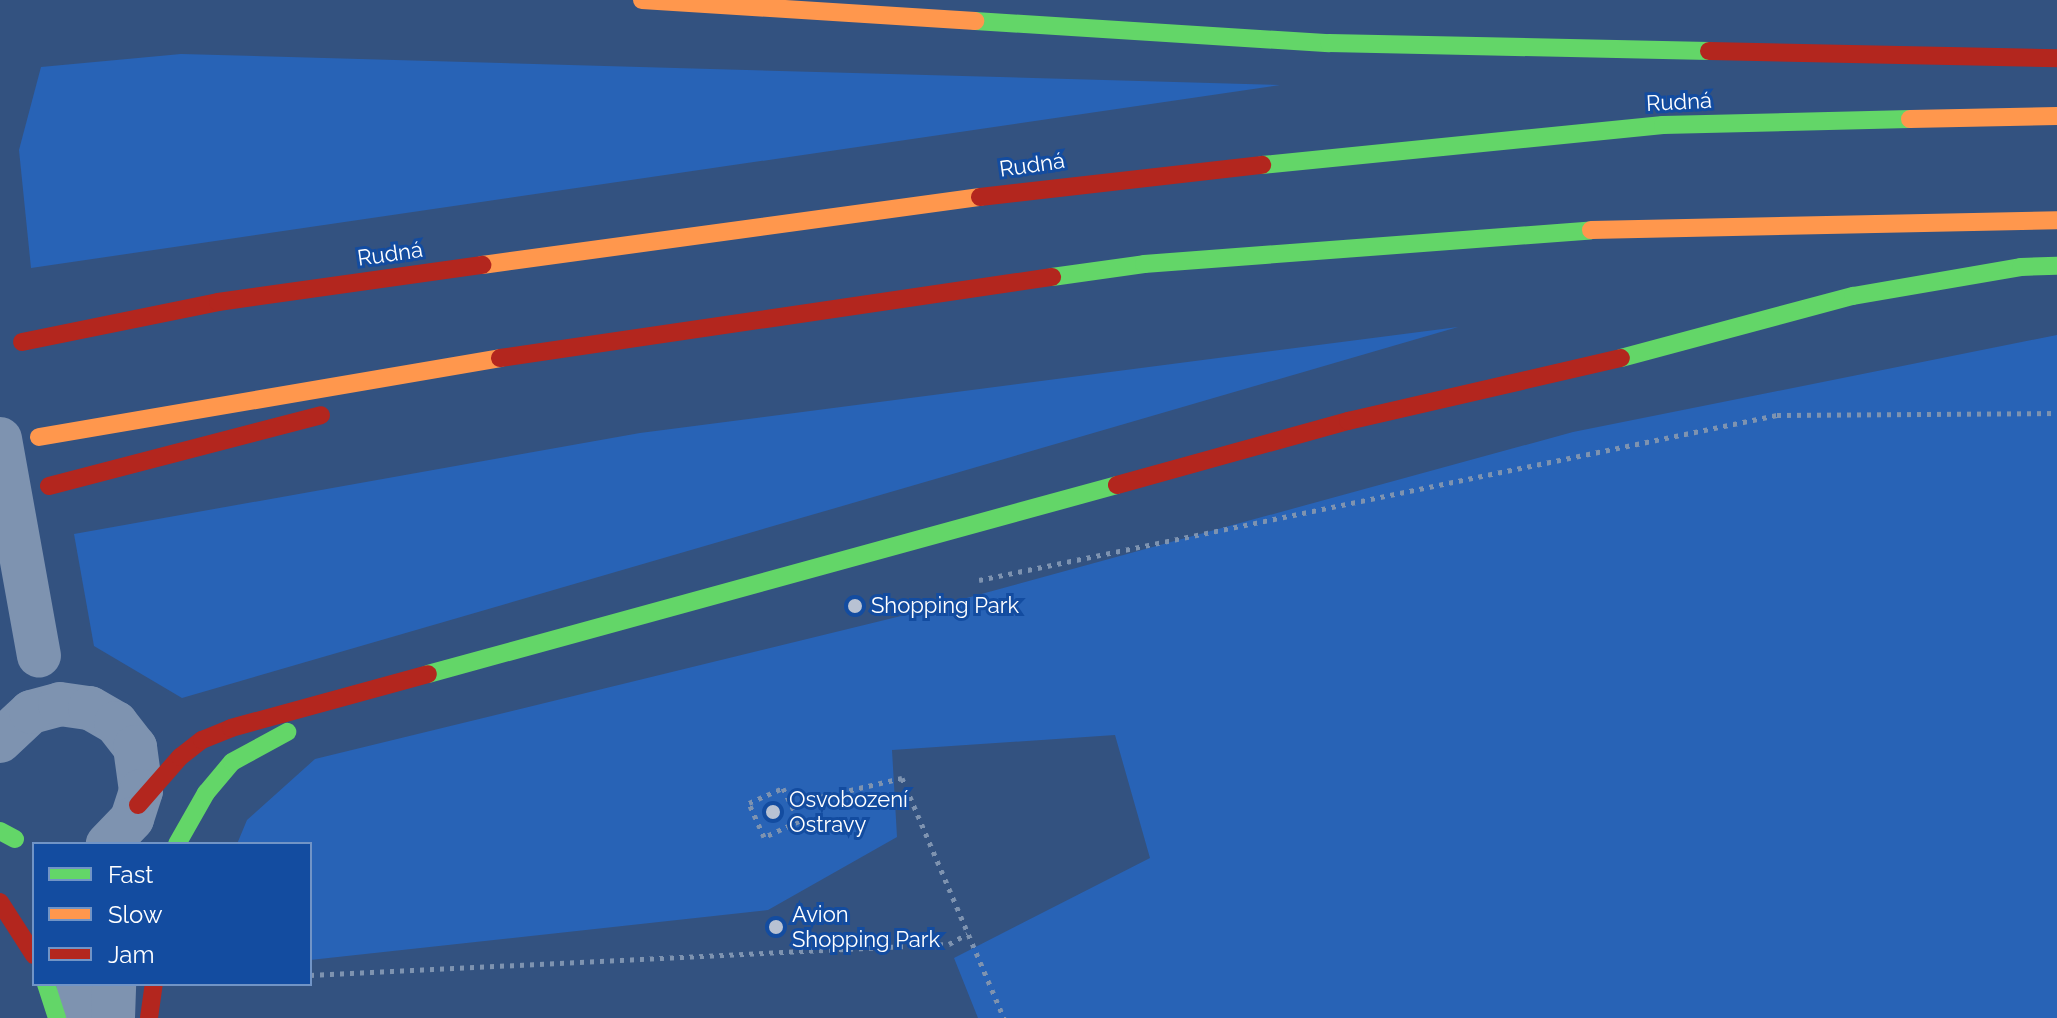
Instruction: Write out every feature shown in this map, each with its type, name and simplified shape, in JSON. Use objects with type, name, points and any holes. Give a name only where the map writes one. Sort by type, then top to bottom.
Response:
[{"type":"highway","points":[[642,0],[1329,43],[2057,58]]},
{"type":"highway","name":"Rudná","points":[[22,342],[218,302],[1087,182],[1663,125],[2057,116]]},
{"type":"highway","points":[[20,438],[610,339],[1144,264],[1616,228],[2057,220]]},
{"type":"highway","points":[[138,805],[180,757],[202,740],[231,728],[1348,421],[1638,354],[1853,296],[2021,267],[2057,266]]},
{"type":"highway","points":[[398,395],[610,339]]},
{"type":"highway","points":[[49,486],[337,411]]},
{"type":"highway","points":[[178,842],[206,793],[232,762],[367,690]]},
{"type":"highway","points":[[0,902],[32,952]]},
{"type":"highway","points":[[47,986],[57,1018]]},
{"type":"highway","points":[[149,1018],[154,986]]},
{"type":"street","points":[[20,438],[46,707]]},
{"type":"street","points":[[0,741],[19,720],[46,707],[60,704],[90,708],[104,714],[135,747],[142,776],[138,805],[123,832],[112,842]]},
{"type":"street","points":[[78,986],[80,1018]]},
{"type":"street","points":[[113,1018],[114,986]]},
{"type":"path","points":[[964,583],[1777,415],[2057,413]]},
{"type":"path","points":[[791,804],[902,778],[1004,1018]]},
{"type":"path","points":[[783,788],[791,804],[799,821],[764,837],[749,803],[783,788]]},
{"type":"path","points":[[312,975],[949,944],[967,934]]},
{"type":"shaded area","points":[[181,54],[1280,85],[31,268],[19,150],[41,67]]},
{"type":"shaded area","points":[[1458,327],[182,698],[94,646],[74,534],[640,433]]},
{"type":"shaded area","points":[[2057,335],[2057,1018],[978,1018],[954,958],[1150,858],[1115,735],[892,750],[897,837],[768,910],[312,960],[312,842],[238,842],[247,820],[315,759],[897,617],[1573,432]]},
{"type":"traffic: fast","points":[[975,21],[1329,43],[1709,51]]},
{"type":"traffic: fast","points":[[1262,165],[1663,125],[1910,119]]},
{"type":"traffic: fast","points":[[1052,277],[1144,264],[1591,230]]},
{"type":"traffic: fast","points":[[1621,358],[1853,296],[2021,267],[2057,266]]},
{"type":"traffic: fast","points":[[428,674],[1117,485]]},
{"type":"traffic: fast","points":[[178,842],[206,793],[232,762],[287,732]]},
{"type":"traffic: fast","points":[[0,831],[15,839]]},
{"type":"traffic: fast","points":[[47,986],[57,1018]]},
{"type":"traffic: slow","points":[[642,0],[975,21]]},
{"type":"traffic: slow","points":[[1910,119],[2057,116]]},
{"type":"traffic: slow","points":[[482,265],[980,197]]},
{"type":"traffic: slow","points":[[1591,230],[2057,220]]},
{"type":"traffic: slow","points":[[39,437],[500,358]]},
{"type":"traffic: jam","points":[[1709,51],[2057,58]]},
{"type":"traffic: jam","points":[[980,197],[1262,165]]},
{"type":"traffic: jam","points":[[22,342],[218,302],[482,265]]},
{"type":"traffic: jam","points":[[500,358],[1052,277]]},
{"type":"traffic: jam","points":[[1117,485],[1348,421],[1621,358]]},
{"type":"traffic: jam","points":[[49,486],[321,415]]},
{"type":"traffic: jam","points":[[138,805],[180,757],[202,740],[231,728],[428,674]]},
{"type":"traffic: jam","points":[[0,902],[32,952]]},
{"type":"traffic: jam","points":[[149,1018],[154,986]]},
{"type":"place","name":"Shopping Park","points":[[855,606]]},
{"type":"place","name":"Osvobození Ostravy","points":[[773,812]]},
{"type":"place","name":"Avion Shopping Park","points":[[776,927]]}]
